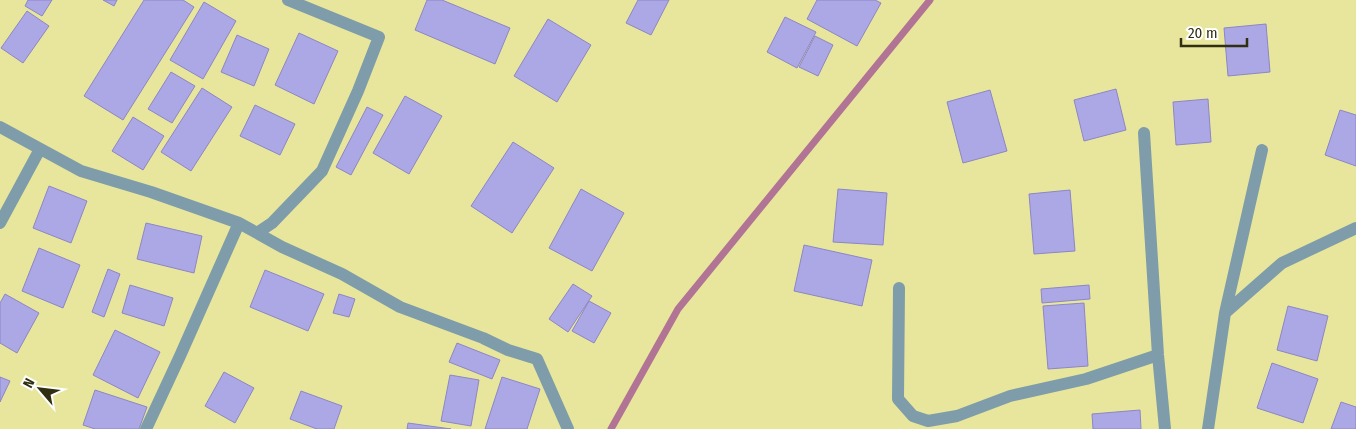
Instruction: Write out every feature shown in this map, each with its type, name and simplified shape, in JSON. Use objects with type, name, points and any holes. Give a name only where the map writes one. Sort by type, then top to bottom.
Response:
[{"type":"street","points":[[257,233],[272,224],[322,171],[358,91],[379,37],[288,0]]},
{"type":"street","points":[[0,127],[81,170],[239,223],[282,247],[342,274],[400,306],[483,338],[508,350],[537,359],[568,429]]},
{"type":"street","points":[[1144,134],[1158,355],[1165,429]]},
{"type":"street","points":[[0,223],[40,149]]},
{"type":"street","points":[[1208,429],[1225,313],[1262,150]]},
{"type":"street","points":[[146,429],[239,223]]},
{"type":"street","points":[[1225,313],[1282,264],[1356,228]]},
{"type":"street","points":[[899,288],[898,399],[913,416],[928,421],[957,416],[1010,396],[1086,380],[1158,355]]},
{"type":"building","points":[[28,0],[52,0],[42,16],[25,6]]},
{"type":"building","points":[[103,0],[117,0],[114,6]]},
{"type":"building","points":[[144,0],[183,0],[194,7],[123,120],[84,96]]},
{"type":"building","points":[[427,0],[442,0],[510,28],[495,64],[415,30]]},
{"type":"building","points":[[638,0],[669,0],[651,35],[626,23]]},
{"type":"building","points":[[817,0],[875,0],[881,3],[857,46],[807,19]]},
{"type":"building","points":[[204,2],[236,21],[203,79],[170,60]]},
{"type":"building","points":[[27,11],[49,26],[23,63],[1,48]]},
{"type":"building","points":[[785,17],[816,32],[797,68],[767,52]]},
{"type":"building","points":[[548,19],[591,45],[557,102],[514,76]]},
{"type":"building","points":[[1266,24],[1270,72],[1228,76],[1224,28]]},
{"type":"building","points":[[299,33],[338,51],[314,104],[275,85]]},
{"type":"building","points":[[237,35],[269,49],[254,86],[221,72]]},
{"type":"building","points":[[815,36],[833,45],[818,76],[799,67]]},
{"type":"building","points":[[171,72],[195,86],[172,123],[148,109]]},
{"type":"building","points":[[202,88],[232,107],[191,171],[161,152]]},
{"type":"building","points":[[1116,89],[1126,130],[1084,141],[1074,100]]},
{"type":"building","points":[[990,90],[1007,151],[963,163],[947,102]]},
{"type":"building","points":[[405,96],[442,116],[409,174],[373,153]]},
{"type":"building","points":[[1208,99],[1211,142],[1176,145],[1173,102]]},
{"type":"building","points":[[255,105],[295,124],[280,155],[240,136]]},
{"type":"building","points":[[367,107],[383,115],[351,175],[336,167]]},
{"type":"building","points":[[1340,110],[1356,115],[1356,166],[1325,155]]},
{"type":"building","points":[[133,117],[164,136],[143,170],[112,151]]},
{"type":"building","points":[[513,142],[554,168],[512,233],[471,206]]},
{"type":"building","points":[[49,186],[87,201],[71,243],[33,228]]},
{"type":"building","points":[[581,189],[624,213],[592,271],[549,248]]},
{"type":"building","points":[[838,189],[887,193],[883,245],[833,242]]},
{"type":"building","points":[[1070,190],[1075,251],[1034,254],[1029,194]]},
{"type":"building","points":[[146,223],[202,236],[194,273],[137,259]]},
{"type":"building","points":[[804,245],[872,260],[862,306],[794,291]]},
{"type":"building","points":[[39,248],[80,265],[63,308],[22,291]]},
{"type":"building","points":[[108,269],[120,274],[104,317],[92,312]]},
{"type":"building","points":[[265,270],[324,294],[308,331],[250,307]]},
{"type":"building","points":[[573,284],[592,296],[568,332],[549,319]]},
{"type":"building","points":[[130,285],[173,298],[164,326],[122,313]]},
{"type":"building","points":[[1089,285],[1090,299],[1042,303],[1041,289]]},
{"type":"building","points":[[5,294],[39,313],[17,353],[0,343],[0,303]]},
{"type":"building","points":[[339,294],[355,299],[349,317],[333,313]]},
{"type":"building","points":[[589,301],[611,313],[594,343],[572,331]]},
{"type":"building","points":[[1084,303],[1088,366],[1048,369],[1043,306]]},
{"type":"building","points":[[1288,306],[1328,316],[1317,361],[1277,350]]},
{"type":"building","points":[[115,330],[160,352],[138,398],[93,375]]},
{"type":"building","points":[[457,343],[500,360],[492,379],[449,362]]},
{"type":"building","points":[[1272,363],[1318,379],[1303,423],[1257,408]]},
{"type":"building","points":[[224,372],[254,388],[235,423],[205,406]]},
{"type":"building","points":[[450,375],[479,380],[471,426],[441,421]]},
{"type":"building","points":[[0,377],[10,381],[0,402]]},
{"type":"building","points":[[502,377],[540,389],[527,429],[485,429]]},
{"type":"building","points":[[95,390],[147,407],[139,429],[95,429],[83,425]]},
{"type":"building","points":[[301,391],[342,406],[334,429],[317,429],[290,419]]},
{"type":"building","points":[[1341,402],[1356,407],[1356,429],[1331,429]]},
{"type":"building","points":[[1140,410],[1141,429],[1093,429],[1092,414]]},
{"type":"building","points":[[408,423],[451,429],[407,429]]},
{"type":"waterway","points":[[611,429],[678,309],[930,0]]}]
